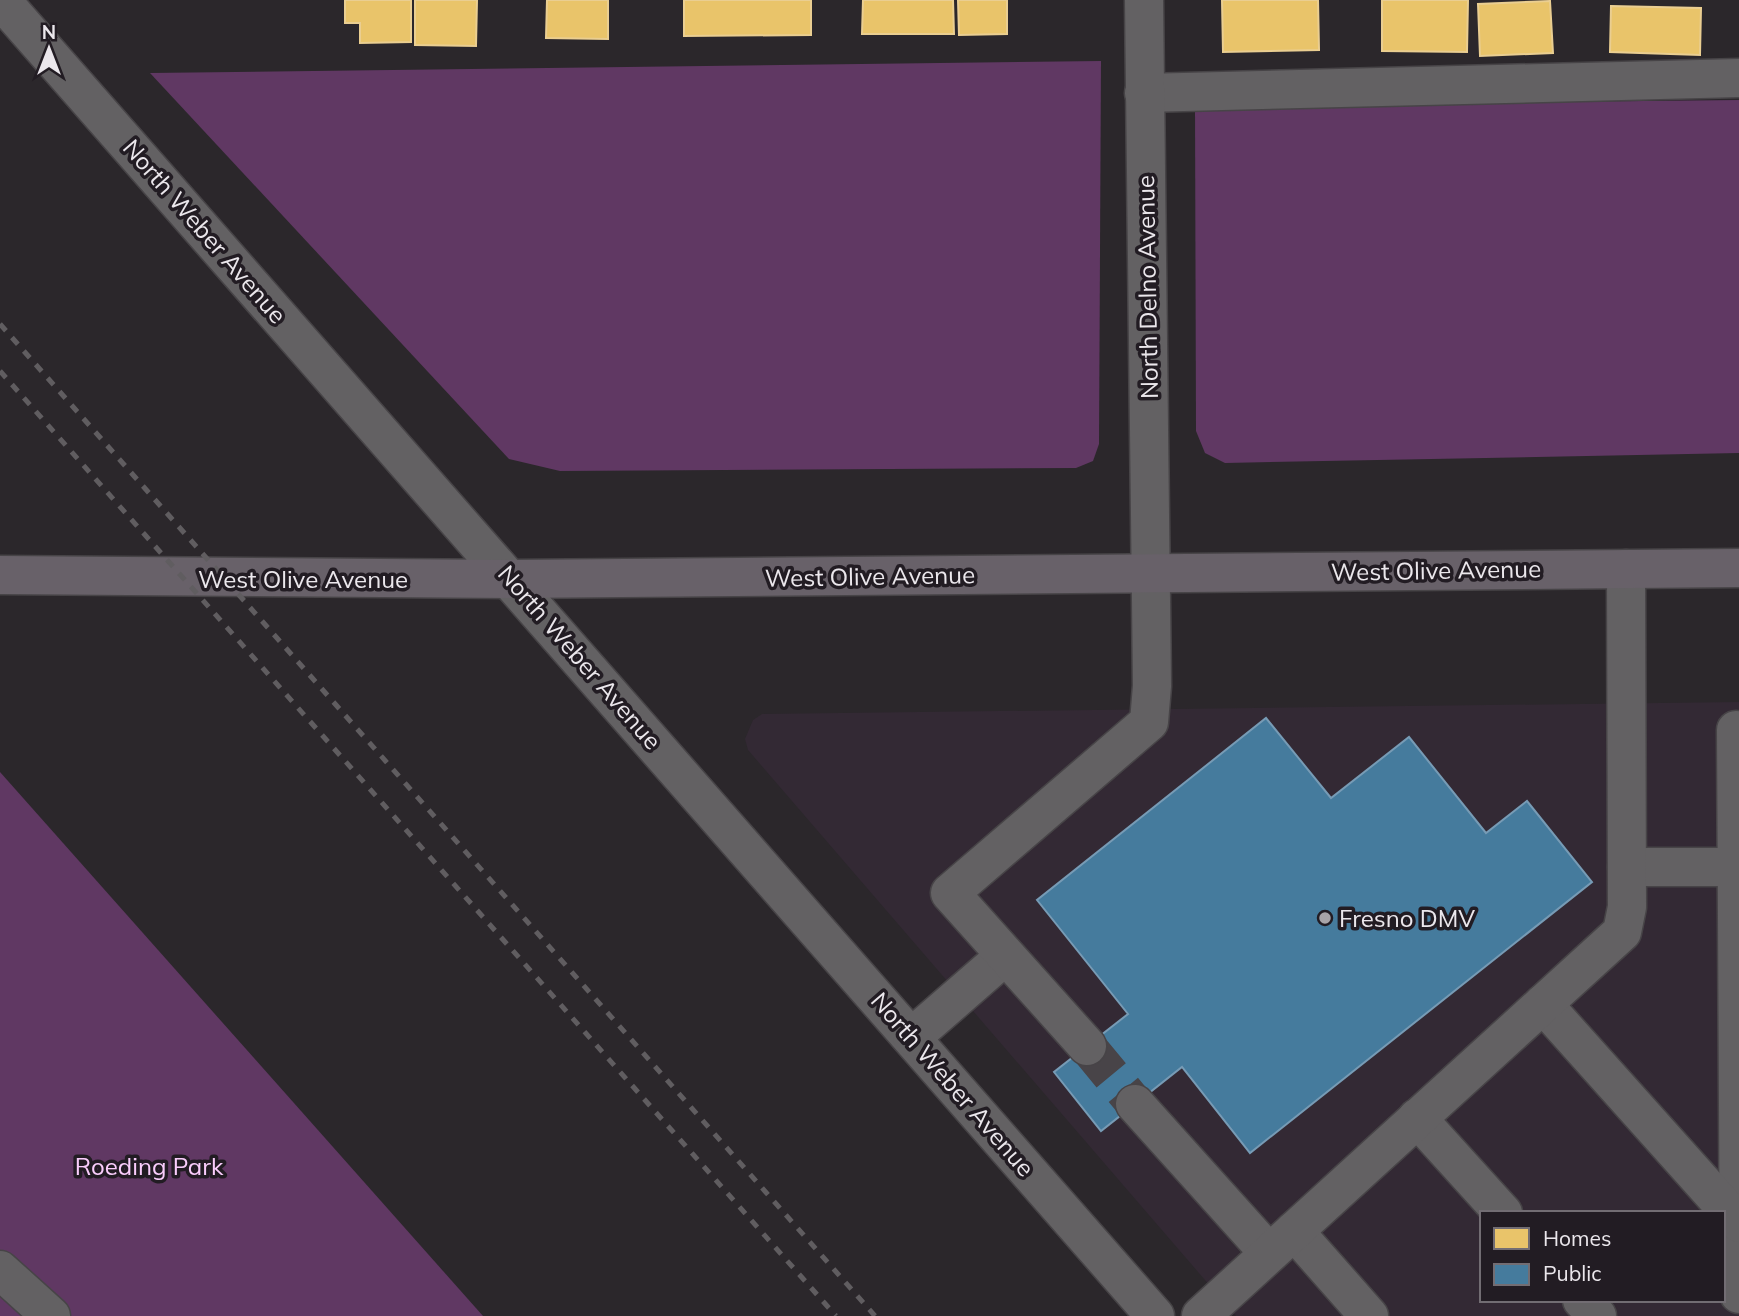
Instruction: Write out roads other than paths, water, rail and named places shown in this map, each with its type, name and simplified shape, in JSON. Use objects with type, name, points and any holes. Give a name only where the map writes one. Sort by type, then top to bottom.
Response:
[{"type":"main road","name":"West Olive Avenue","points":[[0,575],[512,579],[1739,568]]},
{"type":"street","name":"North Weber Avenue","points":[[1,0],[512,579],[1156,1316]]},
{"type":"street","name":"North Delno Avenue","points":[[1005,956],[950,893],[1149,722],[1152,704],[1144,0]]},
{"type":"street","points":[[1144,93],[1739,78]]},
{"type":"street","points":[[1201,1316],[1622,932],[1627,907],[1626,569]]},
{"type":"street","points":[[1736,730],[1739,1294]]},
{"type":"street","points":[[1627,867],[1737,867]]},
{"type":"street","points":[[912,1037],[1005,956],[1087,1046]]},
{"type":"street","points":[[1543,1004],[1739,1223]]},
{"type":"street","points":[[1135,1104],[1282,1242],[1369,1316]]},
{"type":"street","points":[[1417,1118],[1501,1211]]},
{"type":"street","points":[[0,1270],[51,1316]]},
{"type":"street","points":[[1584,1302],[1597,1316]]},
{"type":"tunnel","points":[[1087,1046],[1135,1104]]},
{"type":"railway","points":[[0,324],[875,1316]]},
{"type":"railway","points":[[0,371],[836,1316]]},
{"type":"place","name":"Fresno DMV","points":[[1325,918]]},
{"type":"park label","name":"Roeding Park","points":[[149,1166]]}]
